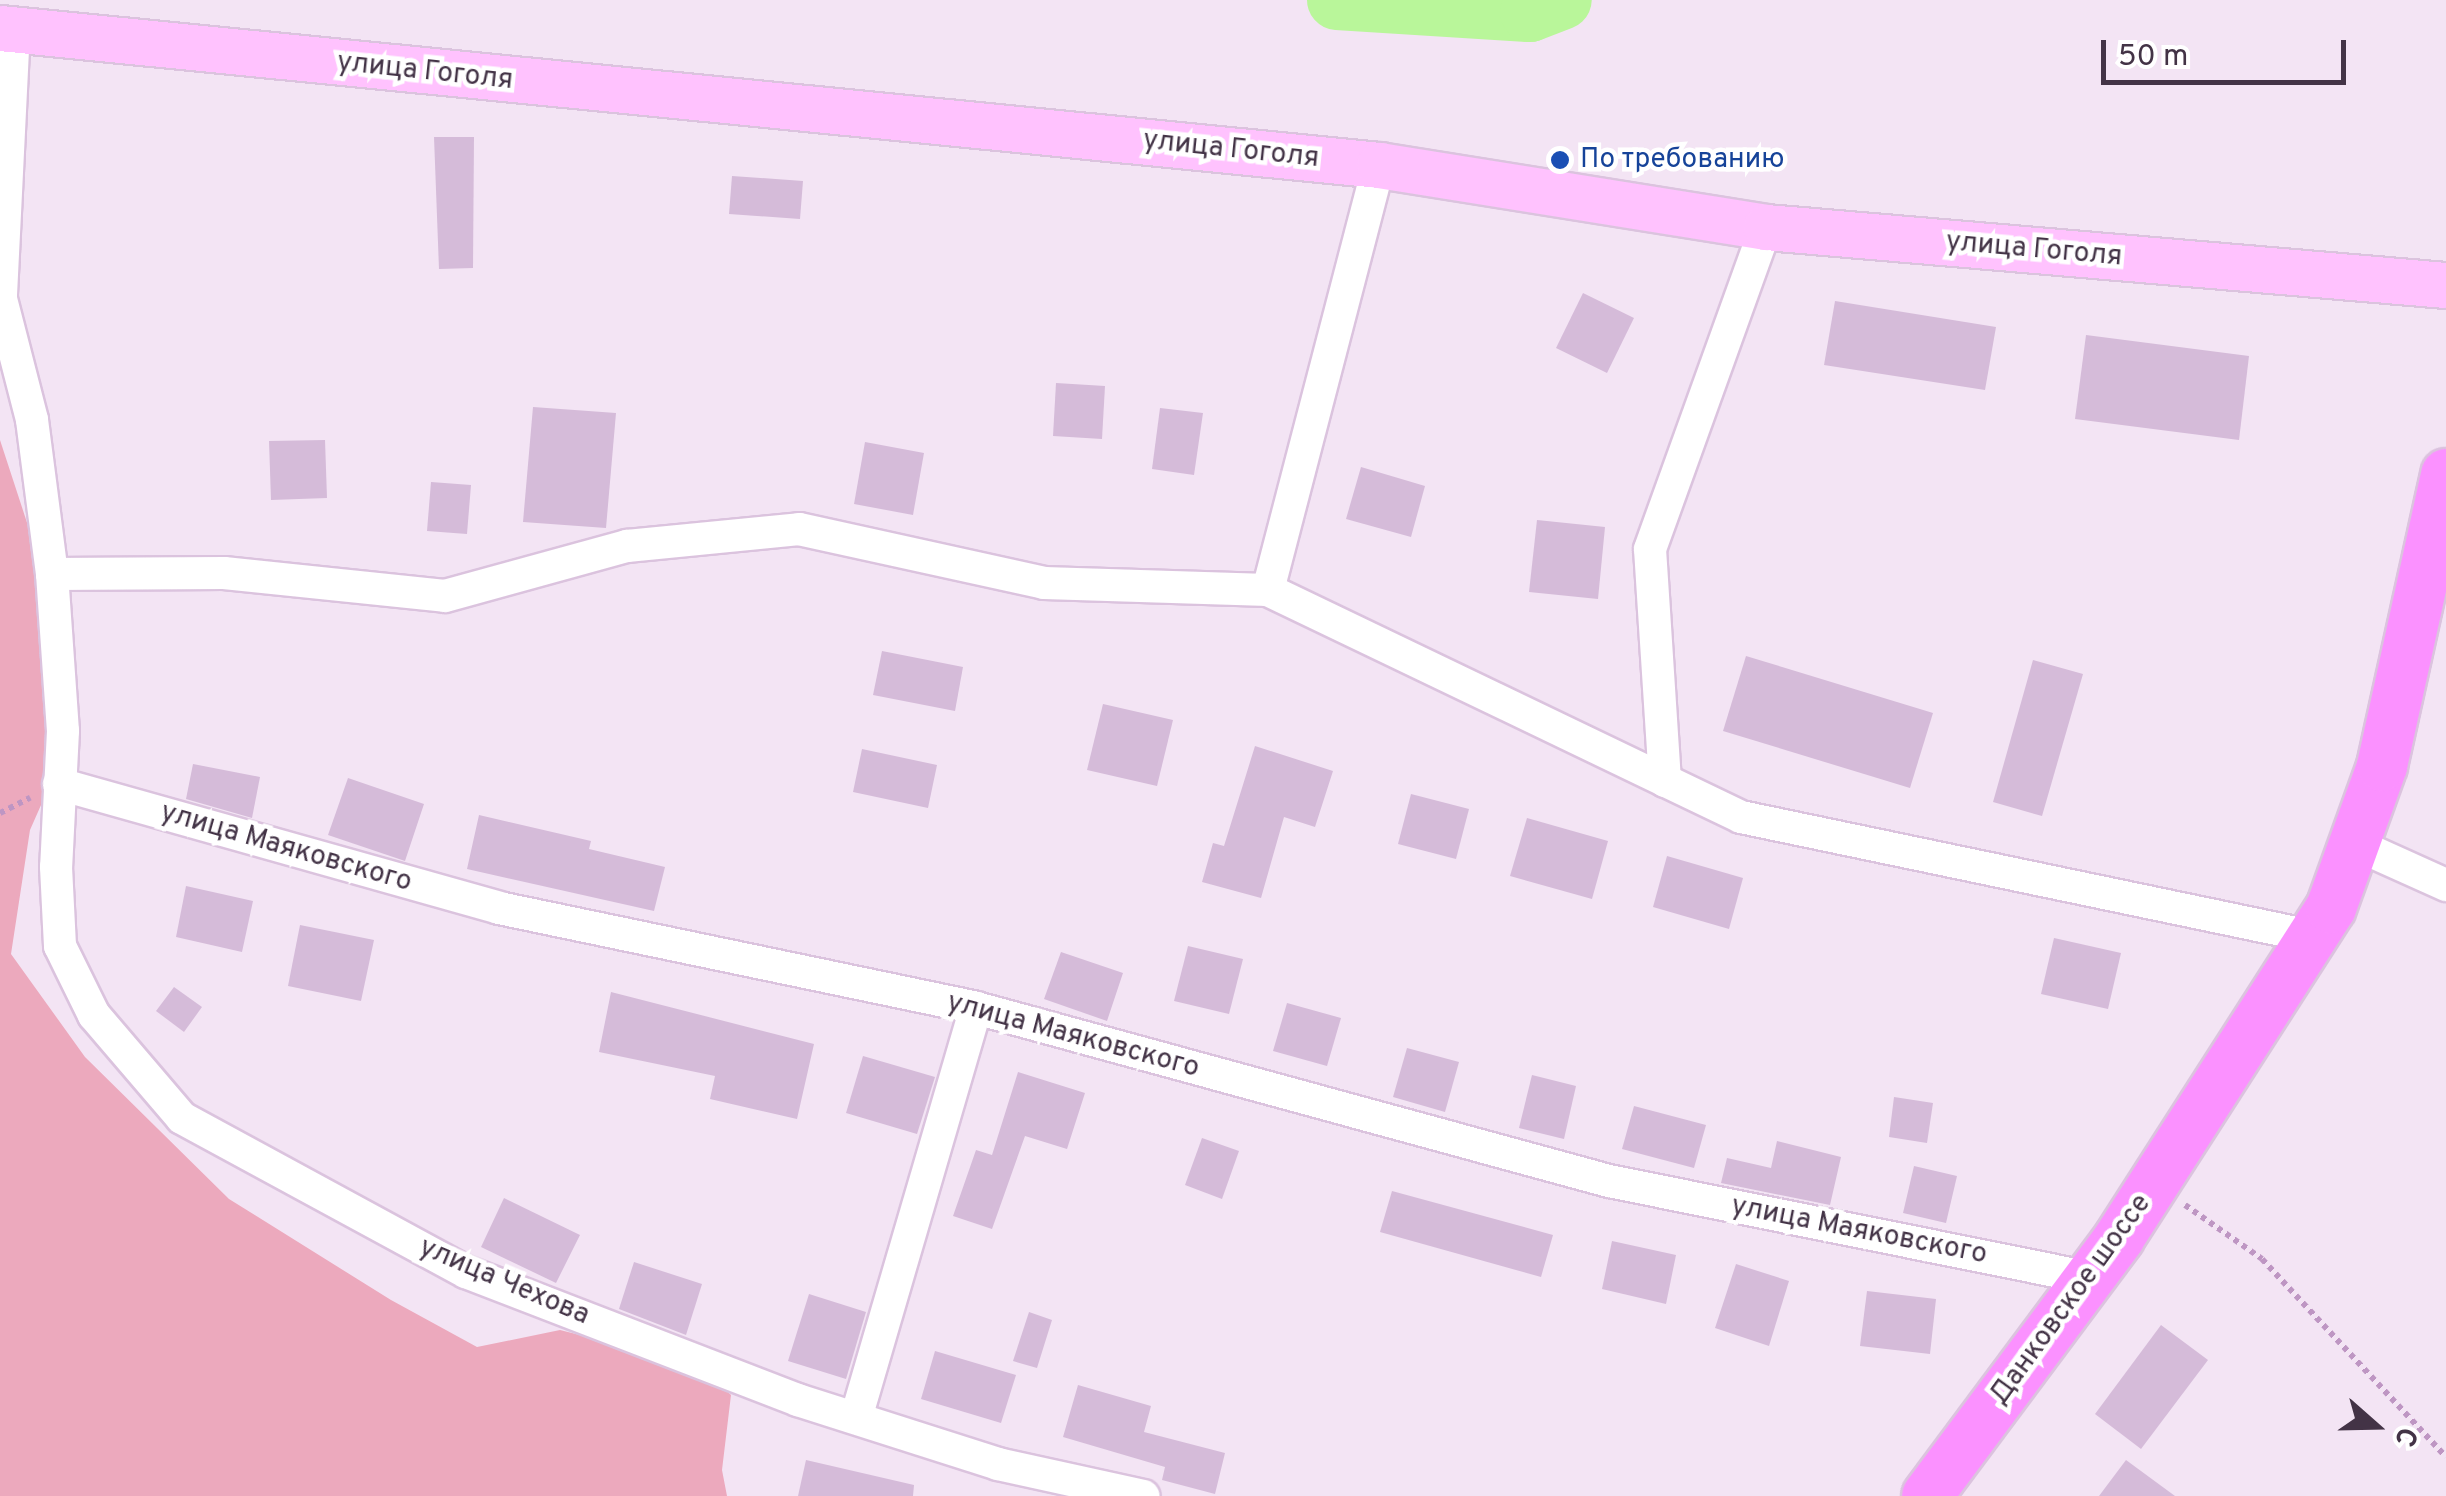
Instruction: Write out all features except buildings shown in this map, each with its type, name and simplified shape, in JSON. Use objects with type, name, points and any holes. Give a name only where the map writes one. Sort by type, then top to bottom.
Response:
[{"type":"main road","name":"Данковское шоссе","points":[[1926,1496],[2156,1185],[2315,936],[2357,845],[2382,766],[2446,474]]},
{"type":"street","name":"улица Гоголя","points":[[7,28],[1379,165],[1766,227],[2446,285]]},
{"type":"street","name":"улица Чехова","points":[[7,28],[0,299],[32,420],[52,574],[63,731],[59,784],[60,946],[94,1015],[182,1118],[466,1272],[856,1418],[998,1464],[1144,1496]]},
{"type":"street","points":[[1268,590],[1379,165]]},
{"type":"street","points":[[1665,781],[1650,549],[1766,227]]},
{"type":"street","points":[[52,574],[224,572],[445,596],[627,546],[798,529],[1044,582],[1268,590],[1742,818],[2315,936]]},
{"type":"street","name":"улица Маяковского","points":[[59,784],[498,908],[976,1008],[1609,1181],[2090,1278]]},
{"type":"street","points":[[2357,845],[2446,885]]},
{"type":"street","points":[[856,1418],[976,1008]]},
{"type":"path","points":[[2156,1185],[2262,1260],[2446,1457]]},
{"type":"shaded area","points":[[0,440],[50,593],[75,728],[30,830],[11,954],[85,1057],[229,1199],[391,1300],[477,1347],[560,1330],[699,1365],[731,1395],[722,1470],[727,1496],[0,1496]]},
{"type":"waterway","points":[[1337,0],[1530,12],[1562,0]]},
{"type":"place","name":"По требованию","points":[[1560,160]]}]
